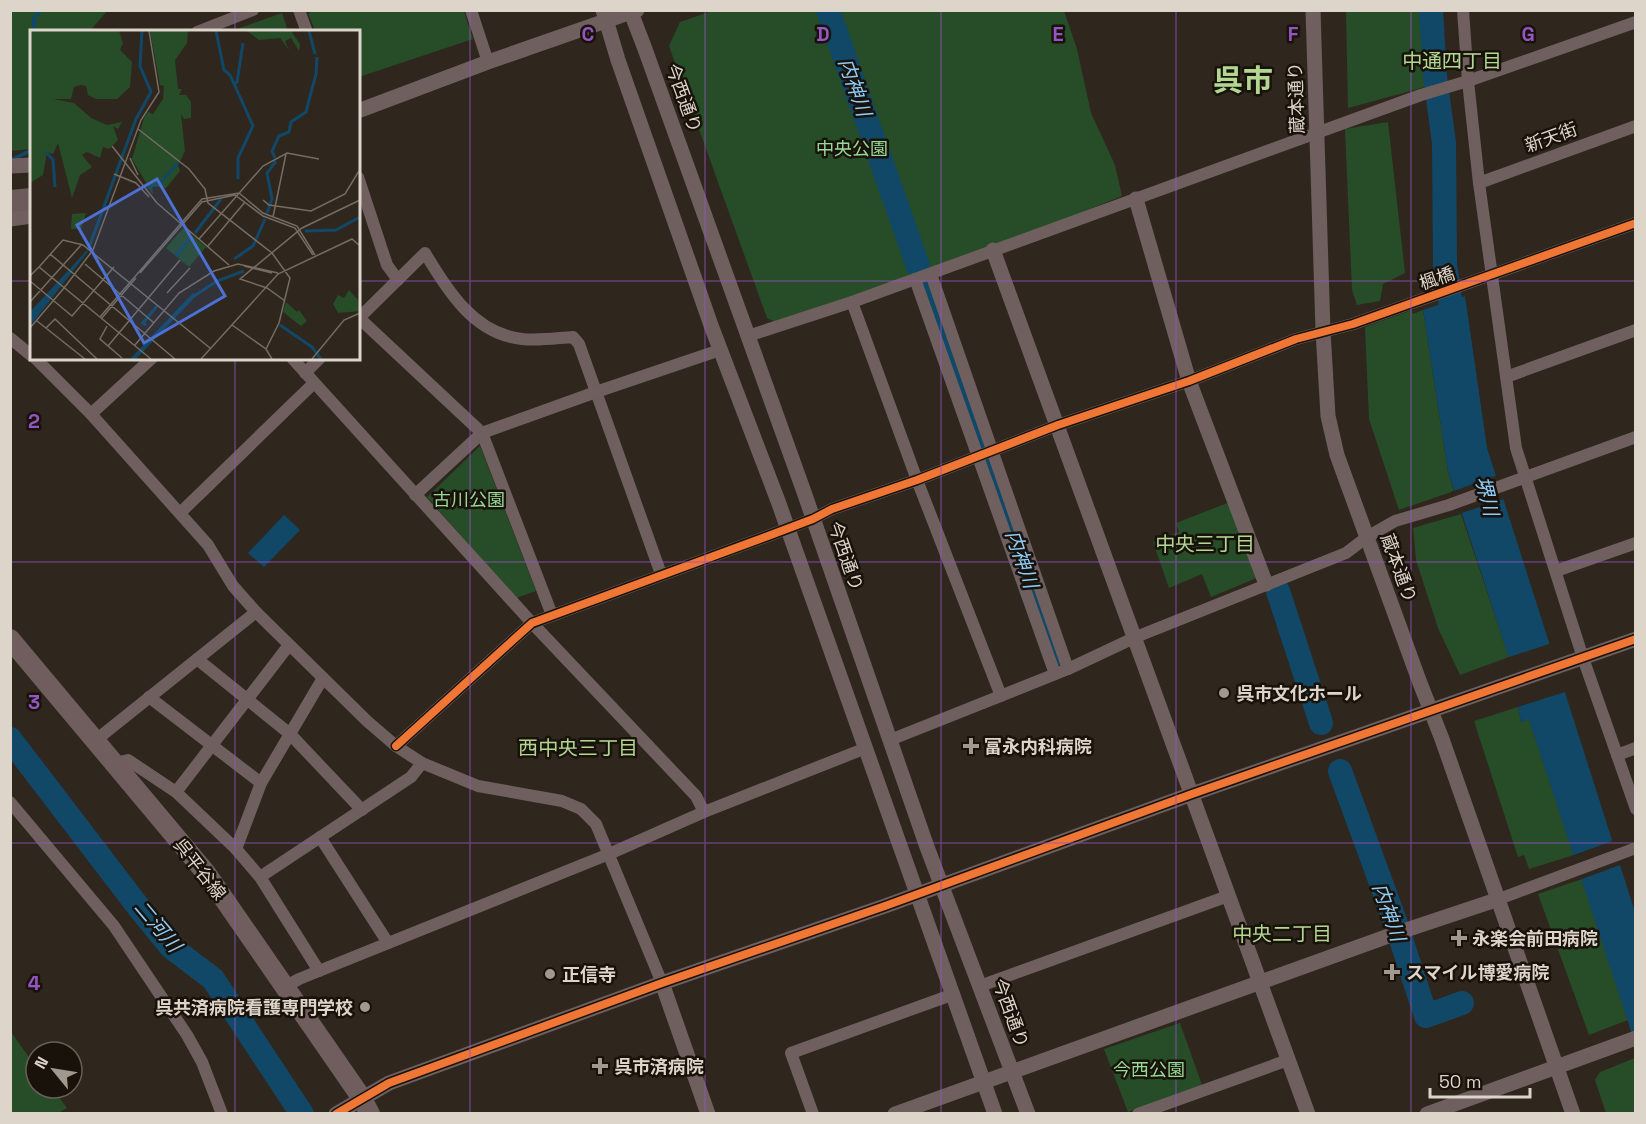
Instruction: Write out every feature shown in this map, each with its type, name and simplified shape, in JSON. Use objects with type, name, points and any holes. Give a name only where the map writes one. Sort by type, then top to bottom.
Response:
[{"type":"highway","points":[[10,201],[30,199]]},
{"type":"main road","name":"呉平谷線","points":[[10,639],[206,873],[285,987],[354,1108]]},
{"type":"street","points":[[202,30],[253,10]]},
{"type":"street","points":[[299,10],[306,30]]},
{"type":"street","points":[[471,10],[488,62]]},
{"type":"street","name":"蔵本通り","points":[[1313,10],[1323,331],[1328,416],[1337,455],[1420,683],[1432,710],[1573,1113]]},
{"type":"street","points":[[1463,10],[1462,83],[1479,183],[1516,448],[1583,658],[1635,809]]},
{"type":"street","points":[[360,110],[605,16],[632,11]]},
{"type":"street","name":"今西通り","points":[[632,11],[942,886],[1028,1113]]},
{"type":"street","points":[[605,16],[618,60],[720,350],[866,748],[995,1113]]},
{"type":"street","points":[[748,336],[931,274],[1420,95],[1462,83],[1635,22]]},
{"type":"street","name":"新天街","points":[[1479,183],[1635,126]]},
{"type":"street","points":[[10,166],[30,165]]},
{"type":"street","points":[[360,183],[387,264],[398,280]]},
{"type":"street","points":[[1136,199],[1190,381],[1266,584]]},
{"type":"street","points":[[10,219],[30,216]]},
{"type":"street","name":"楓橋","points":[[532,622],[787,529],[832,509],[917,480],[1058,425],[1190,381],[1296,339],[1353,324],[1635,223]]},
{"type":"street","points":[[993,250],[1308,1113]]},
{"type":"street","points":[[360,317],[425,253],[445,288],[466,312],[497,332],[522,339],[573,337],[579,344],[661,574]]},
{"type":"street","points":[[931,274],[1068,669]]},
{"type":"street","points":[[915,279],[1055,674]]},
{"type":"street","points":[[852,302],[917,480],[1001,696]]},
{"type":"street","points":[[360,319],[482,433],[552,615]]},
{"type":"street","points":[[1506,377],[1635,330]]},
{"type":"street","points":[[10,338],[30,355]]},
{"type":"street","points":[[415,495],[482,433],[720,350]]},
{"type":"street","points":[[36,360],[91,414],[208,545],[233,586],[256,612],[396,746],[422,763],[478,786],[562,801],[581,809],[596,824],[662,983],[708,1113]]},
{"type":"street","points":[[91,414],[150,360]]},
{"type":"street","points":[[294,360],[532,622],[696,796],[704,813]]},
{"type":"street","points":[[305,373],[318,360]]},
{"type":"street","points":[[180,513],[314,383]]},
{"type":"street","points":[[890,740],[1068,669],[1136,637],[1346,553],[1367,537],[1395,521],[1509,484],[1635,437]]},
{"type":"street","points":[[1556,571],[1635,543]]},
{"type":"street","points":[[96,740],[256,612]]},
{"type":"street","points":[[396,746],[532,622]]},
{"type":"street","points":[[354,1108],[388,1083],[662,983],[942,886],[1191,794],[1635,639]]},
{"type":"street","points":[[176,792],[289,645]]},
{"type":"street","points":[[197,659],[290,734],[362,810]]},
{"type":"street","points":[[236,849],[261,783],[323,678]]},
{"type":"street","points":[[149,697],[261,783]]},
{"type":"street","points":[[285,987],[299,979],[866,748]]},
{"type":"street","points":[[1617,755],[1635,748]]},
{"type":"street","points":[[114,763],[128,760],[176,792],[236,849],[260,877],[319,971]]},
{"type":"street","points":[[260,877],[411,777],[422,763]]},
{"type":"street","points":[[10,802],[114,926],[187,1035],[202,1062],[222,1113]]},
{"type":"street","points":[[320,837],[388,943]]},
{"type":"street","points":[[896,1113],[1499,899],[1633,848]]},
{"type":"street","points":[[980,986],[1228,896]]},
{"type":"street","points":[[813,1113],[791,1053],[954,994]]},
{"type":"street","points":[[1426,1113],[1633,1039]]},
{"type":"street","points":[[1138,1113],[1288,1060]]},
{"type":"green space","points":[[11,10],[107,11],[91,30],[30,30],[30,149],[11,151]]},
{"type":"green space","points":[[316,10],[464,11],[473,39],[360,77],[360,30],[315,30],[308,13]]},
{"type":"green space","name":"中央公園","points":[[712,11],[1064,11],[1077,49],[1091,113],[1115,165],[1122,196],[777,323],[767,318],[669,46],[680,22]]},
{"type":"green space","points":[[1346,11],[1422,11],[1425,87],[1348,108]]},
{"type":"green space","points":[[282,13],[288,30],[234,30]]},
{"type":"green space","points":[[1388,122],[1405,273],[1383,284],[1380,301],[1357,305],[1352,290],[1345,129]]},
{"type":"green space","points":[[1412,310],[1413,314],[1423,310],[1448,471],[1454,491],[1399,510],[1369,419],[1365,327]]},
{"type":"green space","name":"古川公園","points":[[480,446],[536,591],[516,598],[427,497]]},
{"type":"green space","points":[[1230,502],[1259,577],[1211,597],[1202,574],[1169,588],[1153,542],[1179,532],[1176,523]]},
{"type":"green space","points":[[1461,514],[1509,657],[1460,675],[1438,628],[1416,560],[1413,528]]},
{"type":"green space","points":[[1518,707],[1521,722],[1529,719],[1574,855],[1529,869],[1524,855],[1518,857],[1474,721]]},
{"type":"green space","points":[[1582,879],[1628,1020],[1589,1035],[1538,894]]},
{"type":"green space","name":"今西公園","points":[[1180,1023],[1202,1085],[1128,1112],[1104,1049]]},
{"type":"green space","points":[[11,1032],[24,1050],[24,1100],[61,1100],[67,1108],[58,1113],[11,1113]]},
{"type":"green space","points":[[1635,1058],[1635,1113],[1606,1113],[1595,1080],[1600,1072]]},
{"type":"water","points":[[1465,296],[1487,448],[1635,912],[1635,1043],[1529,720],[1521,722],[1518,707],[1524,704],[1448,471],[1423,310]]},
{"type":"water","points":[[284,515],[300,530],[264,567],[248,553]]},
{"type":"pier","points":[[1498,475],[1506,498],[1459,514],[1451,492]]},
{"type":"pier","points":[[1552,643],[1568,691],[1518,707],[1517,704],[1521,703],[1506,658]]},
{"type":"pier","points":[[1615,840],[1623,864],[1579,880],[1571,856]]},
{"type":"waterway","points":[[34,30],[34,18],[41,10]]},
{"type":"waterway","name":"内神川","points":[[828,10],[918,266]]},
{"type":"waterway","name":"堺川","points":[[1431,10],[1435,76],[1444,143],[1445,264],[1455,334]]},
{"type":"waterway","points":[[11,160],[30,151]]},
{"type":"waterway","name":"内神川","points":[[926,283],[980,438]]},
{"type":"waterway","name":"内神川","points":[[988,463],[1056,654]]},
{"type":"waterway","name":"内神川","points":[[1278,591],[1321,723]]},
{"type":"waterway","name":"二河川","points":[[10,739],[171,947],[213,979],[302,1114]]},
{"type":"waterway","name":"内神川","points":[[1340,771],[1395,921],[1426,1016],[1462,1003]]},
{"type":"cycle path","points":[[396,746],[532,623],[813,519],[832,509],[917,480],[1058,425],[1189,381],[1296,339],[1353,324],[1636,223]]},
{"type":"cycle path","points":[[336,1114],[389,1083],[662,983],[1636,639]]},
{"type":"place","name":"呉市文化ホール","points":[[1224,693]]},
{"type":"place","name":"富永内科病院","points":[[971,746]]},
{"type":"place","name":"永楽会前田病院","points":[[1459,938]]},
{"type":"place","name":"スマイル博愛病院","points":[[1392,972]]},
{"type":"place","name":"正信寺","points":[[550,974]]},
{"type":"place","name":"呉共済病院看護専門学校","points":[[365,1007]]},
{"type":"place","name":"呉市済病院","points":[[600,1066]]},
{"type":"district","name":"中通四丁目","points":[[1452,61]]},
{"type":"district","name":"呉市","points":[[1243,80]]},
{"type":"district","name":"中央三丁目","points":[[1205,544]]},
{"type":"district","name":"西中央三丁目","points":[[578,748]]},
{"type":"district","name":"中央二丁目","points":[[1282,934]]}]
